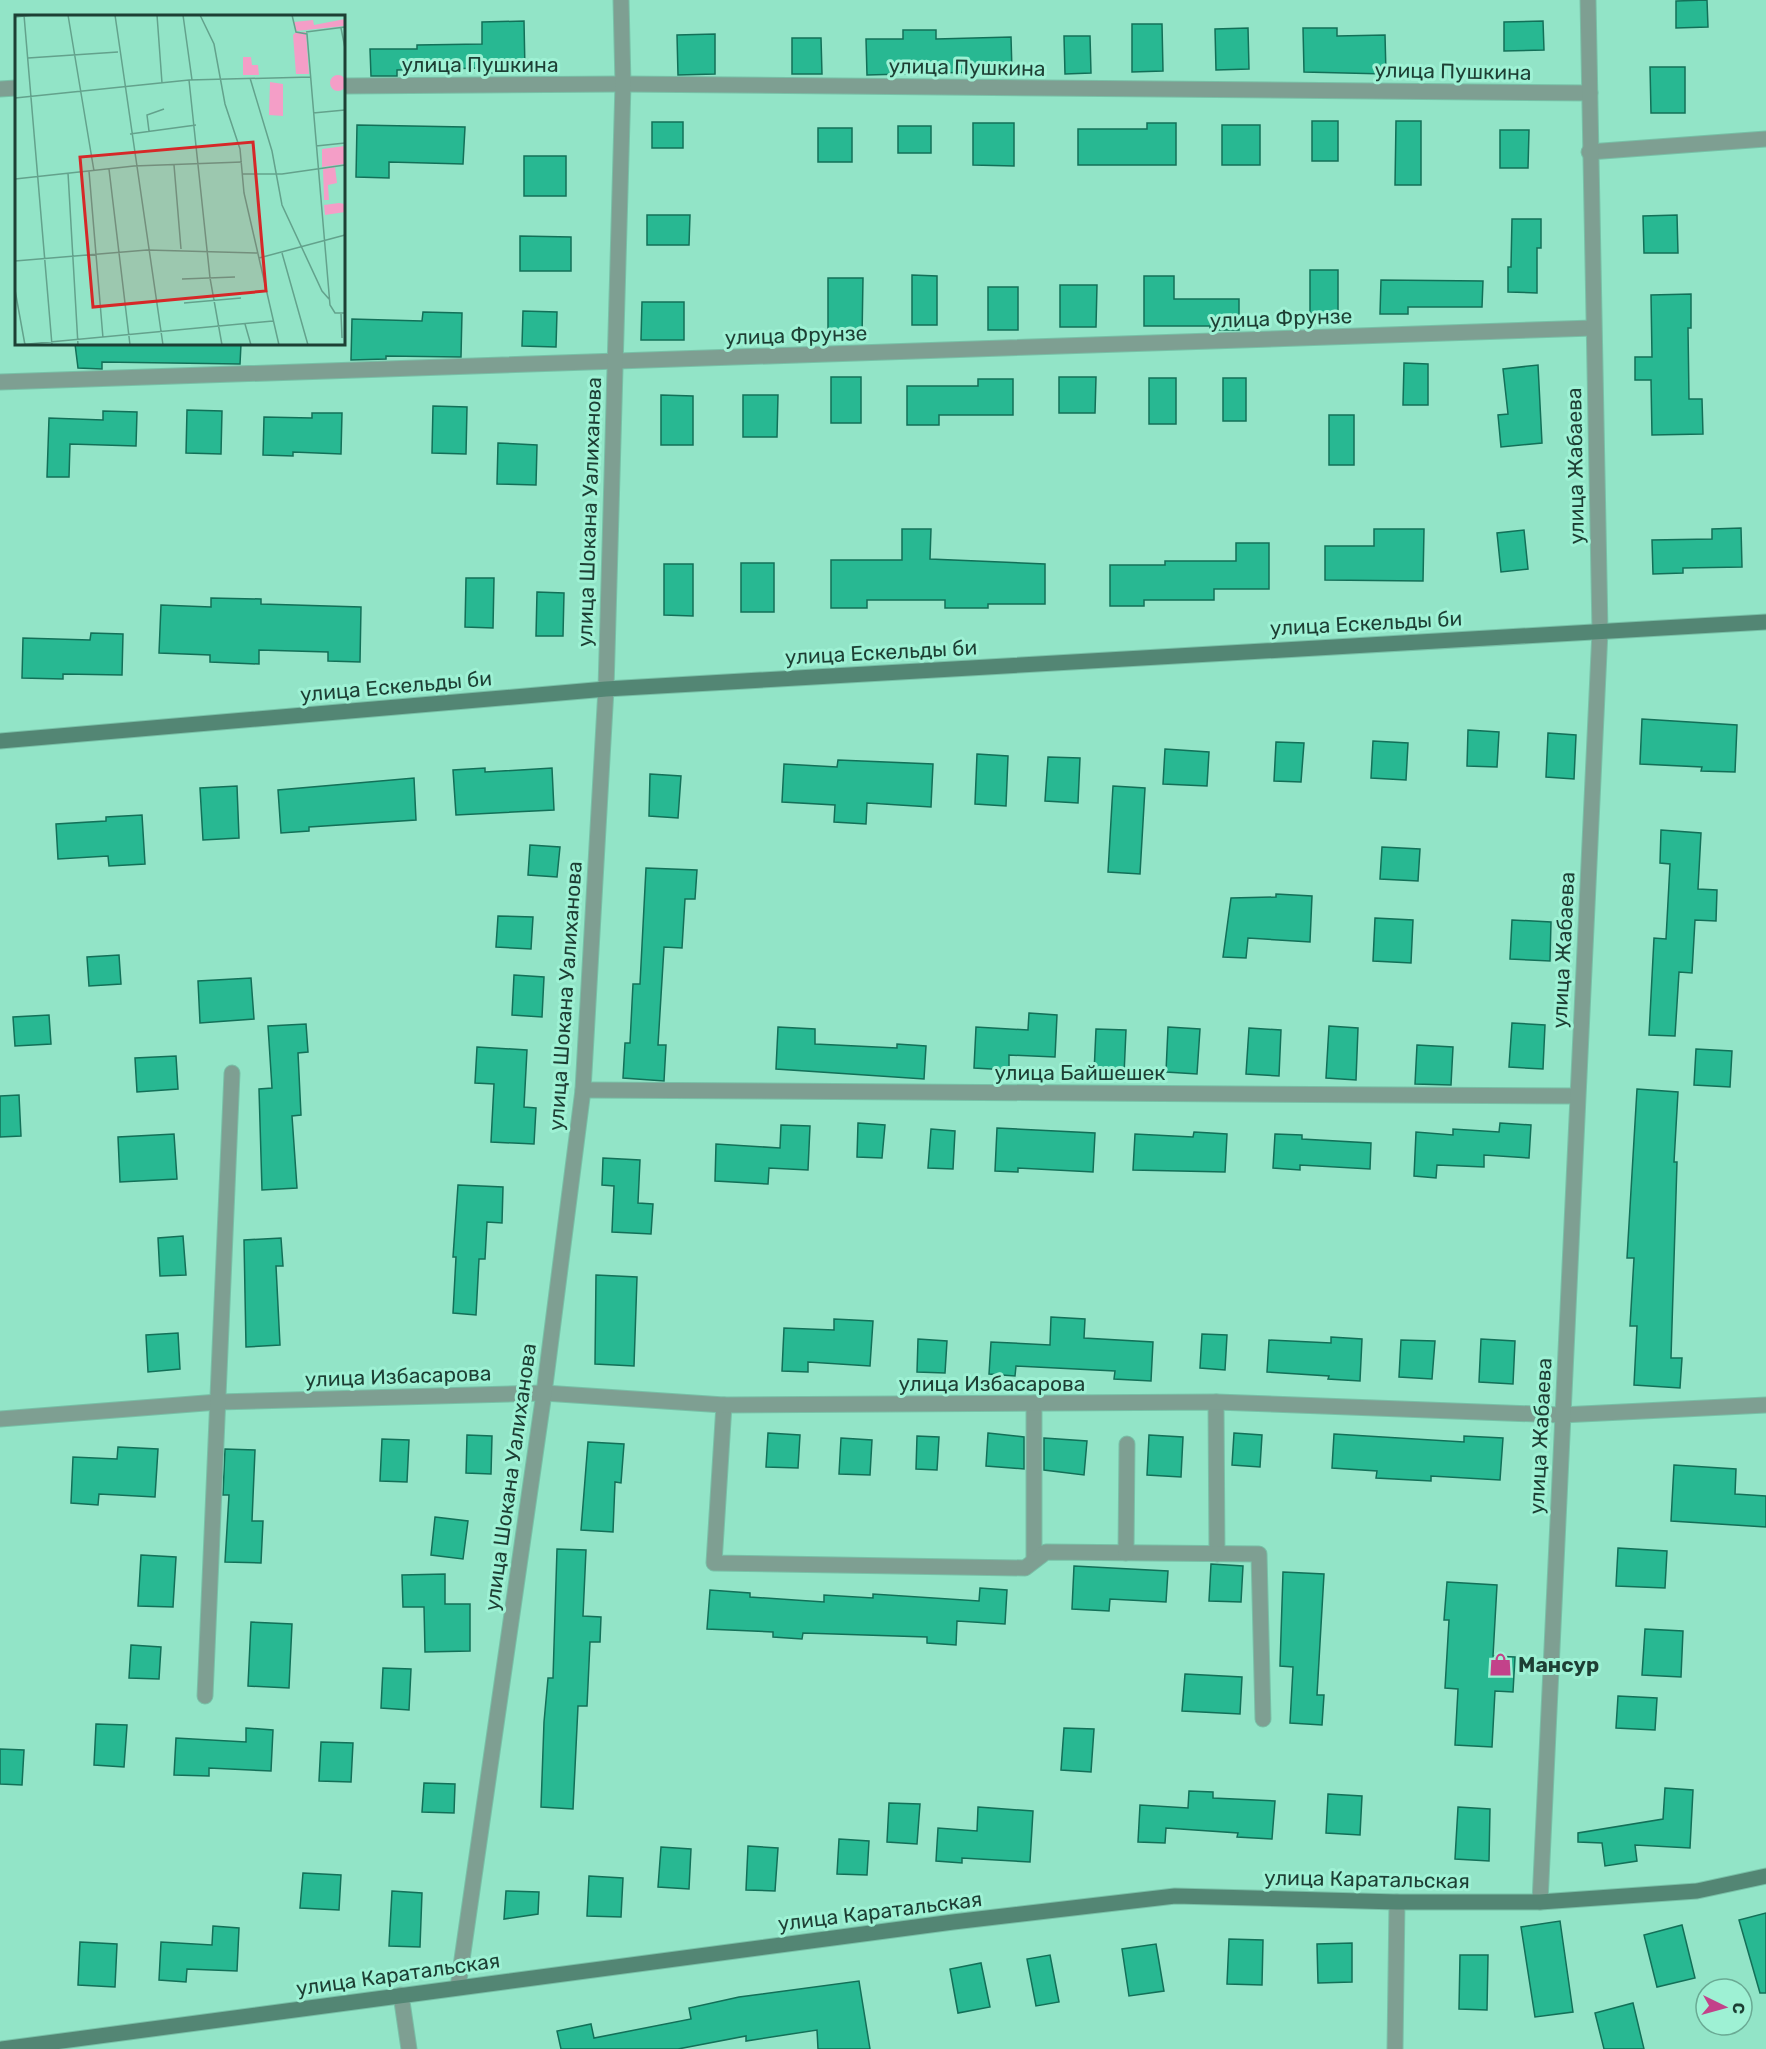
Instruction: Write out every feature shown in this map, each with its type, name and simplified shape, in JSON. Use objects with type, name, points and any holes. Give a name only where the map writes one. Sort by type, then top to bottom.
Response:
[{"type":"street","name":"улица Шокана Уалиханова","points":[[458,1987],[543,1393],[583,1090],[606,689],[623,84],[621,0]]},
{"type":"street","name":"улица Жабаева","points":[[1540,1902],[1600,631],[1589,152],[1588,0]]},
{"type":"street","name":"улица Пушкина","points":[[345,86],[623,84],[1590,93]]},
{"type":"street","points":[[1589,152],[1766,139]]},
{"type":"street","name":"улица Фрунзе","points":[[0,381],[1593,328]]},
{"type":"street","name":"улица Ескельды би","points":[[0,741],[606,689],[1766,622]]},
{"type":"street","points":[[205,1696],[232,1073]]},
{"type":"street","name":"улица Байшешек","points":[[583,1090],[1577,1096]]},
{"type":"street","name":"улица Избасарова","points":[[0,1419],[218,1402],[543,1393],[724,1405],[1216,1402],[1562,1415],[1766,1405]]},
{"type":"street","points":[[1216,1402],[1217,1554]]},
{"type":"street","points":[[1034,1403],[1034,1560]]},
{"type":"street","points":[[724,1405],[714,1563],[1025,1568],[1046,1552],[1258,1554],[1263,1719]]},
{"type":"street","points":[[1126,1553],[1127,1444]]},
{"type":"street","name":"улица Каратальская","points":[[2,2049],[458,1987],[1175,1896],[1397,1902],[1540,1902],[1697,1891],[1766,1876]]},
{"type":"street","points":[[1395,2049],[1397,1902]]},
{"type":"street","points":[[401,1995],[409,2049]]},
{"type":"building","points":[[1707,0],[1708,27],[1676,28],[1676,1]]},
{"type":"building","points":[[524,21],[525,72],[483,73],[483,68],[397,70],[397,76],[371,76],[370,49],[417,49],[417,45],[482,44],[482,22]]},
{"type":"building","points":[[1543,21],[1544,50],[1504,51],[1504,22]]},
{"type":"building","points":[[1132,24],[1162,24],[1163,71],[1132,72]]},
{"type":"building","points":[[1248,28],[1249,69],[1216,70],[1215,29]]},
{"type":"building","points":[[1303,28],[1337,28],[1337,36],[1385,35],[1386,74],[1304,72]]},
{"type":"building","points":[[903,30],[936,30],[936,39],[1011,37],[1012,71],[867,75],[866,39],[903,39]]},
{"type":"building","points":[[715,34],[715,74],[678,75],[677,35]]},
{"type":"building","points":[[1064,36],[1090,36],[1091,73],[1065,74]]},
{"type":"building","points":[[792,38],[821,38],[822,74],[792,74]]},
{"type":"building","points":[[1650,67],[1685,67],[1685,113],[1651,113]]},
{"type":"building","points":[[1312,121],[1338,121],[1338,161],[1312,161]]},
{"type":"building","points":[[1396,121],[1421,121],[1421,185],[1395,185]]},
{"type":"building","points":[[652,122],[683,122],[683,148],[652,148]]},
{"type":"building","points":[[973,123],[1014,123],[1014,166],[973,165]]},
{"type":"building","points":[[1147,123],[1176,123],[1176,165],[1078,165],[1078,129],[1147,129]]},
{"type":"building","points":[[357,125],[465,127],[463,164],[389,162],[389,178],[356,177]]},
{"type":"building","points":[[1222,125],[1260,125],[1260,165],[1222,165]]},
{"type":"building","points":[[898,126],[931,126],[931,153],[898,153]]},
{"type":"building","points":[[818,128],[852,128],[852,162],[818,162]]},
{"type":"building","points":[[1500,130],[1529,130],[1528,168],[1500,168]]},
{"type":"building","points":[[524,156],[566,156],[566,196],[524,196]]},
{"type":"building","points":[[647,215],[690,215],[689,245],[647,245]]},
{"type":"building","points":[[1677,215],[1678,253],[1644,253],[1643,216]]},
{"type":"building","points":[[1512,219],[1541,219],[1541,248],[1537,248],[1537,293],[1508,292]]},
{"type":"building","points":[[520,236],[571,237],[571,271],[520,271]]},
{"type":"building","points":[[1310,270],[1338,270],[1338,313],[1310,313]]},
{"type":"building","points":[[912,275],[937,276],[937,325],[912,325]]},
{"type":"building","points":[[1144,276],[1174,276],[1174,299],[1239,299],[1239,330],[1210,330],[1210,326],[1144,326]]},
{"type":"building","points":[[828,278],[863,278],[862,338],[828,338]]},
{"type":"building","points":[[1381,280],[1483,281],[1482,307],[1408,307],[1408,314],[1380,314]]},
{"type":"building","points":[[1060,285],[1097,285],[1096,327],[1060,327]]},
{"type":"building","points":[[988,287],[1018,287],[1018,330],[988,330]]},
{"type":"building","points":[[1691,294],[1691,328],[1688,328],[1689,399],[1702,399],[1703,434],[1652,435],[1651,380],[1635,380],[1635,357],[1652,357],[1651,295]]},
{"type":"building","points":[[642,302],[684,302],[684,340],[641,340]]},
{"type":"building","points":[[523,311],[557,312],[556,347],[522,346]]},
{"type":"building","points":[[423,312],[462,313],[461,357],[386,356],[386,359],[351,360],[352,319],[422,321]]},
{"type":"building","points":[[75,345],[241,345],[240,364],[102,362],[102,369],[78,368]]},
{"type":"building","points":[[1404,363],[1428,364],[1428,405],[1403,405]]},
{"type":"building","points":[[1538,365],[1542,443],[1501,447],[1498,415],[1508,414],[1503,369]]},
{"type":"building","points":[[831,377],[861,377],[861,423],[831,423]]},
{"type":"building","points":[[1059,377],[1096,377],[1095,413],[1059,413]]},
{"type":"building","points":[[1149,378],[1176,378],[1176,424],[1149,424]]},
{"type":"building","points":[[1223,378],[1246,378],[1246,421],[1223,421]]},
{"type":"building","points":[[978,379],[1013,379],[1013,415],[939,415],[939,425],[907,425],[907,386],[978,386]]},
{"type":"building","points":[[661,395],[693,396],[693,445],[661,445]]},
{"type":"building","points":[[743,395],[778,395],[777,437],[743,437]]},
{"type":"building","points":[[433,406],[467,407],[466,454],[432,453]]},
{"type":"building","points":[[187,410],[222,411],[221,454],[186,453]]},
{"type":"building","points":[[103,411],[137,412],[136,446],[70,444],[69,477],[47,477],[49,418],[103,420]]},
{"type":"building","points":[[312,413],[342,413],[341,454],[293,452],[293,456],[263,455],[264,417],[312,418]]},
{"type":"building","points":[[1329,415],[1354,415],[1354,465],[1329,465]]},
{"type":"building","points":[[498,443],[537,445],[536,485],[497,484]]},
{"type":"building","points":[[1741,528],[1742,567],[1683,568],[1683,573],[1653,574],[1652,540],[1712,539],[1712,529]]},
{"type":"building","points":[[902,529],[931,529],[930,559],[1045,564],[1045,604],[988,604],[988,608],[945,608],[945,600],[867,600],[867,608],[831,608],[831,560],[902,560]]},
{"type":"building","points":[[1374,529],[1424,529],[1423,581],[1325,580],[1325,546],[1374,546]]},
{"type":"building","points":[[1524,530],[1528,569],[1501,572],[1497,533]]},
{"type":"building","points":[[1236,543],[1269,543],[1269,589],[1214,589],[1214,600],[1144,600],[1144,606],[1110,606],[1110,565],[1165,565],[1165,561],[1236,561]]},
{"type":"building","points":[[741,563],[774,563],[774,612],[741,612]]},
{"type":"building","points":[[664,564],[693,564],[693,616],[664,615]]},
{"type":"building","points":[[466,578],[494,578],[493,628],[465,627]]},
{"type":"building","points":[[537,592],[564,593],[563,636],[536,636]]},
{"type":"building","points":[[211,598],[261,599],[261,604],[361,607],[360,662],[328,661],[328,652],[259,650],[259,664],[210,662],[210,655],[159,653],[161,605],[211,607]]},
{"type":"building","points":[[91,633],[123,634],[122,675],[63,674],[63,679],[22,678],[23,638],[90,640]]},
{"type":"building","points":[[1642,719],[1737,725],[1735,772],[1701,771],[1702,767],[1640,764]]},
{"type":"building","points":[[1468,730],[1499,732],[1497,767],[1467,766]]},
{"type":"building","points":[[1548,733],[1576,735],[1574,779],[1546,777]]},
{"type":"building","points":[[1373,741],[1408,743],[1406,780],[1371,778]]},
{"type":"building","points":[[1276,742],[1304,743],[1301,782],[1274,781]]},
{"type":"building","points":[[1165,749],[1209,752],[1207,786],[1163,784]]},
{"type":"building","points":[[977,754],[1008,756],[1006,806],[975,804]]},
{"type":"building","points":[[1048,757],[1080,758],[1078,803],[1045,801]]},
{"type":"building","points":[[838,760],[933,764],[931,807],[867,803],[866,824],[834,822],[835,805],[782,802],[784,764],[837,767]]},
{"type":"building","points":[[485,768],[485,772],[552,768],[554,810],[456,815],[453,770]]},
{"type":"building","points":[[650,774],[681,776],[678,818],[649,816]]},
{"type":"building","points":[[414,778],[416,820],[309,827],[309,831],[281,833],[278,790]]},
{"type":"building","points":[[237,786],[239,838],[203,840],[200,788]]},
{"type":"building","points":[[1113,786],[1145,788],[1140,874],[1108,872]]},
{"type":"building","points":[[142,815],[145,864],[109,866],[108,856],[58,859],[56,824],[106,821],[106,817]]},
{"type":"building","points":[[1661,830],[1701,833],[1698,889],[1717,890],[1716,921],[1695,920],[1692,973],[1679,972],[1675,1036],[1649,1035],[1654,938],[1666,939],[1670,864],[1660,863]]},
{"type":"building","points":[[530,845],[560,847],[557,877],[528,875]]},
{"type":"building","points":[[1382,847],[1420,849],[1418,881],[1380,879]]},
{"type":"building","points":[[646,868],[697,870],[695,899],[685,899],[682,948],[664,947],[658,1045],[666,1045],[664,1081],[623,1078],[625,1043],[630,1043],[633,984],[640,984]]},
{"type":"building","points":[[1276,894],[1312,896],[1310,942],[1248,938],[1246,958],[1223,957],[1231,898],[1276,897]]},
{"type":"building","points":[[498,916],[533,917],[531,949],[496,947]]},
{"type":"building","points":[[1375,918],[1413,920],[1411,963],[1373,961]]},
{"type":"building","points":[[1512,920],[1551,922],[1550,961],[1510,959]]},
{"type":"building","points":[[119,955],[121,984],[89,986],[87,957]]},
{"type":"building","points":[[514,975],[544,977],[542,1017],[512,1015]]},
{"type":"building","points":[[251,978],[254,1019],[200,1023],[198,981]]},
{"type":"building","points":[[1029,1013],[1057,1015],[1055,1057],[1009,1055],[1009,1070],[974,1068],[976,1027],[1028,1030]]},
{"type":"building","points":[[49,1015],[51,1044],[15,1046],[13,1017]]},
{"type":"building","points":[[1512,1023],[1545,1025],[1543,1069],[1509,1067]]},
{"type":"building","points":[[306,1024],[308,1052],[298,1053],[301,1115],[292,1116],[297,1188],[262,1190],[259,1089],[272,1088],[268,1026]]},
{"type":"building","points":[[1329,1026],[1358,1028],[1356,1080],[1326,1078]]},
{"type":"building","points":[[778,1027],[815,1029],[815,1044],[897,1048],[897,1044],[926,1046],[924,1079],[776,1069]]},
{"type":"building","points":[[1168,1027],[1200,1029],[1197,1074],[1166,1072]]},
{"type":"building","points":[[1249,1028],[1281,1030],[1279,1076],[1246,1074]]},
{"type":"building","points":[[1096,1029],[1126,1030],[1124,1075],[1094,1073]]},
{"type":"building","points":[[1417,1045],[1453,1047],[1451,1085],[1415,1084]]},
{"type":"building","points":[[477,1047],[527,1050],[524,1107],[536,1108],[534,1144],[491,1142],[494,1084],[475,1083]]},
{"type":"building","points":[[1696,1049],[1732,1051],[1730,1087],[1694,1085]]},
{"type":"building","points":[[176,1056],[178,1089],[137,1092],[135,1058]]},
{"type":"building","points":[[1637,1089],[1678,1092],[1674,1162],[1677,1162],[1671,1358],[1682,1358],[1680,1388],[1634,1385],[1637,1326],[1630,1326],[1634,1258],[1627,1258]]},
{"type":"building","points":[[19,1095],[21,1136],[0,1137],[0,1096]]},
{"type":"building","points":[[858,1123],[885,1125],[882,1158],[857,1157]]},
{"type":"building","points":[[1500,1123],[1531,1125],[1529,1158],[1484,1155],[1484,1167],[1437,1165],[1436,1178],[1414,1176],[1416,1132],[1453,1135],[1453,1129],[1499,1132]]},
{"type":"building","points":[[781,1125],[810,1126],[808,1170],[769,1168],[768,1184],[715,1181],[716,1144],[780,1148]]},
{"type":"building","points":[[997,1128],[1095,1133],[1093,1172],[1018,1168],[1018,1172],[995,1171]]},
{"type":"building","points":[[931,1129],[955,1131],[953,1169],[928,1168]]},
{"type":"building","points":[[1194,1132],[1227,1134],[1225,1172],[1133,1170],[1135,1134],[1193,1137]]},
{"type":"building","points":[[174,1134],[177,1179],[120,1182],[118,1137]]},
{"type":"building","points":[[1275,1134],[1302,1135],[1302,1139],[1371,1143],[1370,1169],[1300,1165],[1300,1170],[1273,1168]]},
{"type":"building","points":[[603,1158],[640,1160],[638,1203],[653,1204],[651,1234],[612,1232],[614,1186],[602,1185]]},
{"type":"building","points":[[458,1185],[503,1187],[502,1223],[487,1222],[485,1259],[479,1259],[476,1315],[453,1313],[456,1257],[453,1257]]},
{"type":"building","points":[[183,1236],[186,1275],[160,1276],[158,1238]]},
{"type":"building","points":[[281,1238],[283,1266],[276,1266],[280,1345],[246,1347],[244,1240]]},
{"type":"building","points":[[596,1275],[637,1277],[634,1366],[595,1364]]},
{"type":"building","points":[[1051,1317],[1085,1319],[1084,1338],[1153,1342],[1151,1381],[1114,1379],[1115,1371],[1016,1366],[1015,1376],[989,1374],[991,1342],[1050,1345]]},
{"type":"building","points":[[834,1319],[873,1321],[870,1366],[808,1362],[808,1372],[782,1371],[784,1328],[834,1330]]},
{"type":"building","points":[[178,1333],[180,1369],[148,1372],[146,1335]]},
{"type":"building","points":[[1202,1334],[1227,1335],[1225,1370],[1200,1368]]},
{"type":"building","points":[[1331,1337],[1362,1339],[1360,1381],[1328,1379],[1329,1376],[1267,1372],[1269,1340],[1331,1343]]},
{"type":"building","points":[[918,1339],[947,1341],[945,1373],[917,1372]]},
{"type":"building","points":[[1481,1339],[1515,1341],[1513,1384],[1479,1382]]},
{"type":"building","points":[[1401,1340],[1435,1341],[1432,1379],[1399,1377]]},
{"type":"building","points":[[768,1433],[800,1435],[798,1468],[766,1467]]},
{"type":"building","points":[[988,1433],[1024,1437],[1024,1469],[986,1466]]},
{"type":"building","points":[[1234,1433],[1262,1435],[1260,1467],[1232,1465]]},
{"type":"building","points":[[1334,1434],[1464,1442],[1464,1436],[1503,1438],[1500,1480],[1431,1476],[1431,1481],[1376,1478],[1377,1471],[1332,1468]]},
{"type":"building","points":[[467,1435],[492,1436],[491,1474],[466,1473]]},
{"type":"building","points":[[1149,1435],[1183,1437],[1181,1477],[1147,1475]]},
{"type":"building","points":[[917,1436],[939,1437],[937,1470],[916,1469]]},
{"type":"building","points":[[841,1438],[872,1440],[870,1475],[839,1474]]},
{"type":"building","points":[[1044,1438],[1087,1441],[1084,1475],[1044,1470]]},
{"type":"building","points":[[382,1439],[409,1440],[407,1482],[380,1481]]},
{"type":"building","points":[[588,1442],[624,1444],[621,1483],[615,1482],[613,1532],[581,1530]]},
{"type":"building","points":[[118,1447],[158,1449],[155,1497],[99,1494],[98,1505],[71,1503],[73,1457],[117,1459]]},
{"type":"building","points":[[225,1449],[255,1450],[252,1521],[263,1521],[261,1563],[225,1562],[229,1495],[223,1495]]},
{"type":"building","points":[[1674,1465],[1736,1469],[1735,1494],[1766,1496],[1766,1527],[1671,1521]]},
{"type":"building","points":[[435,1517],[468,1521],[463,1559],[431,1555]]},
{"type":"building","points":[[1618,1548],[1667,1551],[1665,1588],[1616,1586]]},
{"type":"building","points":[[557,1549],[586,1550],[583,1616],[601,1617],[600,1642],[590,1642],[587,1706],[578,1706],[573,1809],[541,1807],[548,1678],[553,1678]]},
{"type":"building","points":[[141,1555],[176,1557],[173,1607],[138,1606]]},
{"type":"building","points":[[1211,1564],[1243,1566],[1241,1602],[1209,1601]]},
{"type":"building","points":[[1074,1566],[1168,1571],[1166,1602],[1110,1599],[1109,1611],[1072,1609]]},
{"type":"building","points":[[1283,1572],[1324,1574],[1317,1695],[1324,1695],[1322,1725],[1290,1723],[1293,1667],[1280,1666]]},
{"type":"building","points":[[445,1574],[445,1604],[470,1604],[470,1651],[425,1652],[424,1607],[403,1607],[402,1575]]},
{"type":"building","points":[[1447,1582],[1497,1585],[1493,1656],[1515,1657],[1513,1692],[1495,1691],[1492,1747],[1455,1745],[1458,1689],[1445,1688],[1449,1620],[1444,1620]]},
{"type":"building","points":[[980,1588],[1007,1590],[1005,1624],[957,1621],[956,1645],[927,1643],[927,1637],[803,1633],[802,1639],[773,1637],[773,1632],[707,1629],[710,1590],[750,1593],[750,1597],[824,1602],[824,1595],[873,1598],[873,1594],[979,1601]]},
{"type":"building","points":[[251,1622],[292,1624],[289,1688],[248,1686]]},
{"type":"building","points":[[1645,1629],[1683,1631],[1681,1677],[1642,1675]]},
{"type":"building","points":[[131,1645],[161,1647],[159,1679],[129,1678]]},
{"type":"building","points":[[383,1668],[411,1669],[409,1710],[381,1708]]},
{"type":"building","points":[[1185,1674],[1242,1677],[1240,1714],[1182,1711]]},
{"type":"building","points":[[1618,1696],[1657,1698],[1655,1730],[1616,1728]]},
{"type":"building","points":[[96,1724],[127,1725],[124,1767],[94,1765]]},
{"type":"building","points":[[246,1728],[273,1730],[271,1771],[209,1768],[209,1776],[174,1775],[176,1738],[246,1742]]},
{"type":"building","points":[[1064,1728],[1094,1729],[1091,1772],[1061,1770]]},
{"type":"building","points":[[321,1742],[353,1743],[351,1782],[319,1781]]},
{"type":"building","points":[[0,1749],[24,1750],[22,1785],[0,1784]]},
{"type":"building","points":[[424,1783],[455,1784],[454,1813],[422,1812]]},
{"type":"building","points":[[1665,1788],[1693,1790],[1690,1848],[1635,1845],[1637,1861],[1605,1866],[1602,1843],[1578,1842],[1578,1833],[1663,1819]]},
{"type":"building","points":[[1189,1791],[1213,1792],[1213,1798],[1275,1801],[1272,1839],[1237,1837],[1238,1833],[1166,1828],[1165,1843],[1138,1842],[1140,1805],[1188,1808]]},
{"type":"building","points":[[1328,1794],[1362,1796],[1360,1835],[1326,1833]]},
{"type":"building","points":[[889,1803],[920,1804],[917,1844],[887,1842]]},
{"type":"building","points":[[978,1807],[1033,1811],[1030,1862],[962,1858],[962,1863],[936,1861],[938,1828],[977,1831]]},
{"type":"building","points":[[1458,1807],[1490,1809],[1489,1861],[1455,1859]]},
{"type":"building","points":[[839,1839],[869,1841],[867,1875],[837,1874]]},
{"type":"building","points":[[748,1846],[778,1848],[775,1891],[746,1890]]},
{"type":"building","points":[[661,1847],[691,1849],[689,1889],[658,1887]]},
{"type":"building","points":[[303,1873],[341,1875],[339,1910],[300,1908]]},
{"type":"building","points":[[589,1876],[623,1878],[621,1917],[587,1916]]},
{"type":"building","points":[[392,1891],[422,1893],[420,1947],[389,1946]]},
{"type":"building","points":[[506,1891],[539,1892],[538,1914],[504,1919]]},
{"type":"building","points":[[1766,1913],[1766,1993],[1760,1993],[1739,1920]]},
{"type":"building","points":[[1560,1921],[1573,2012],[1535,2017],[1521,1927]]},
{"type":"building","points":[[1682,1925],[1694,1978],[1657,1987],[1644,1935]]},
{"type":"building","points":[[213,1926],[239,1928],[237,1971],[187,1969],[186,1982],[159,1980],[161,1942],[212,1945]]},
{"type":"building","points":[[1229,1939],[1263,1940],[1262,1985],[1227,1984]]},
{"type":"building","points":[[80,1942],[117,1944],[115,1987],[78,1985]]},
{"type":"building","points":[[1352,1943],[1352,1982],[1318,1983],[1317,1944]]},
{"type":"building","points":[[1156,1944],[1164,1991],[1129,1996],[1122,1949]]},
{"type":"building","points":[[1050,1955],[1059,2002],[1036,2006],[1027,1959]]},
{"type":"building","points":[[1460,1955],[1488,1955],[1487,2010],[1459,2009]]},
{"type":"building","points":[[981,1963],[990,2007],[958,2013],[950,1969]]},
{"type":"building","points":[[859,1981],[870,2049],[818,2049],[817,2030],[746,2041],[746,2036],[678,2049],[561,2049],[557,2031],[591,2024],[594,2038],[691,2019],[689,2008],[739,1997]]},
{"type":"building","points":[[1633,2003],[1644,2049],[1604,2049],[1595,2013]]},
{"type":"place","name":"Мансур","points":[[1500,1664]]}]
